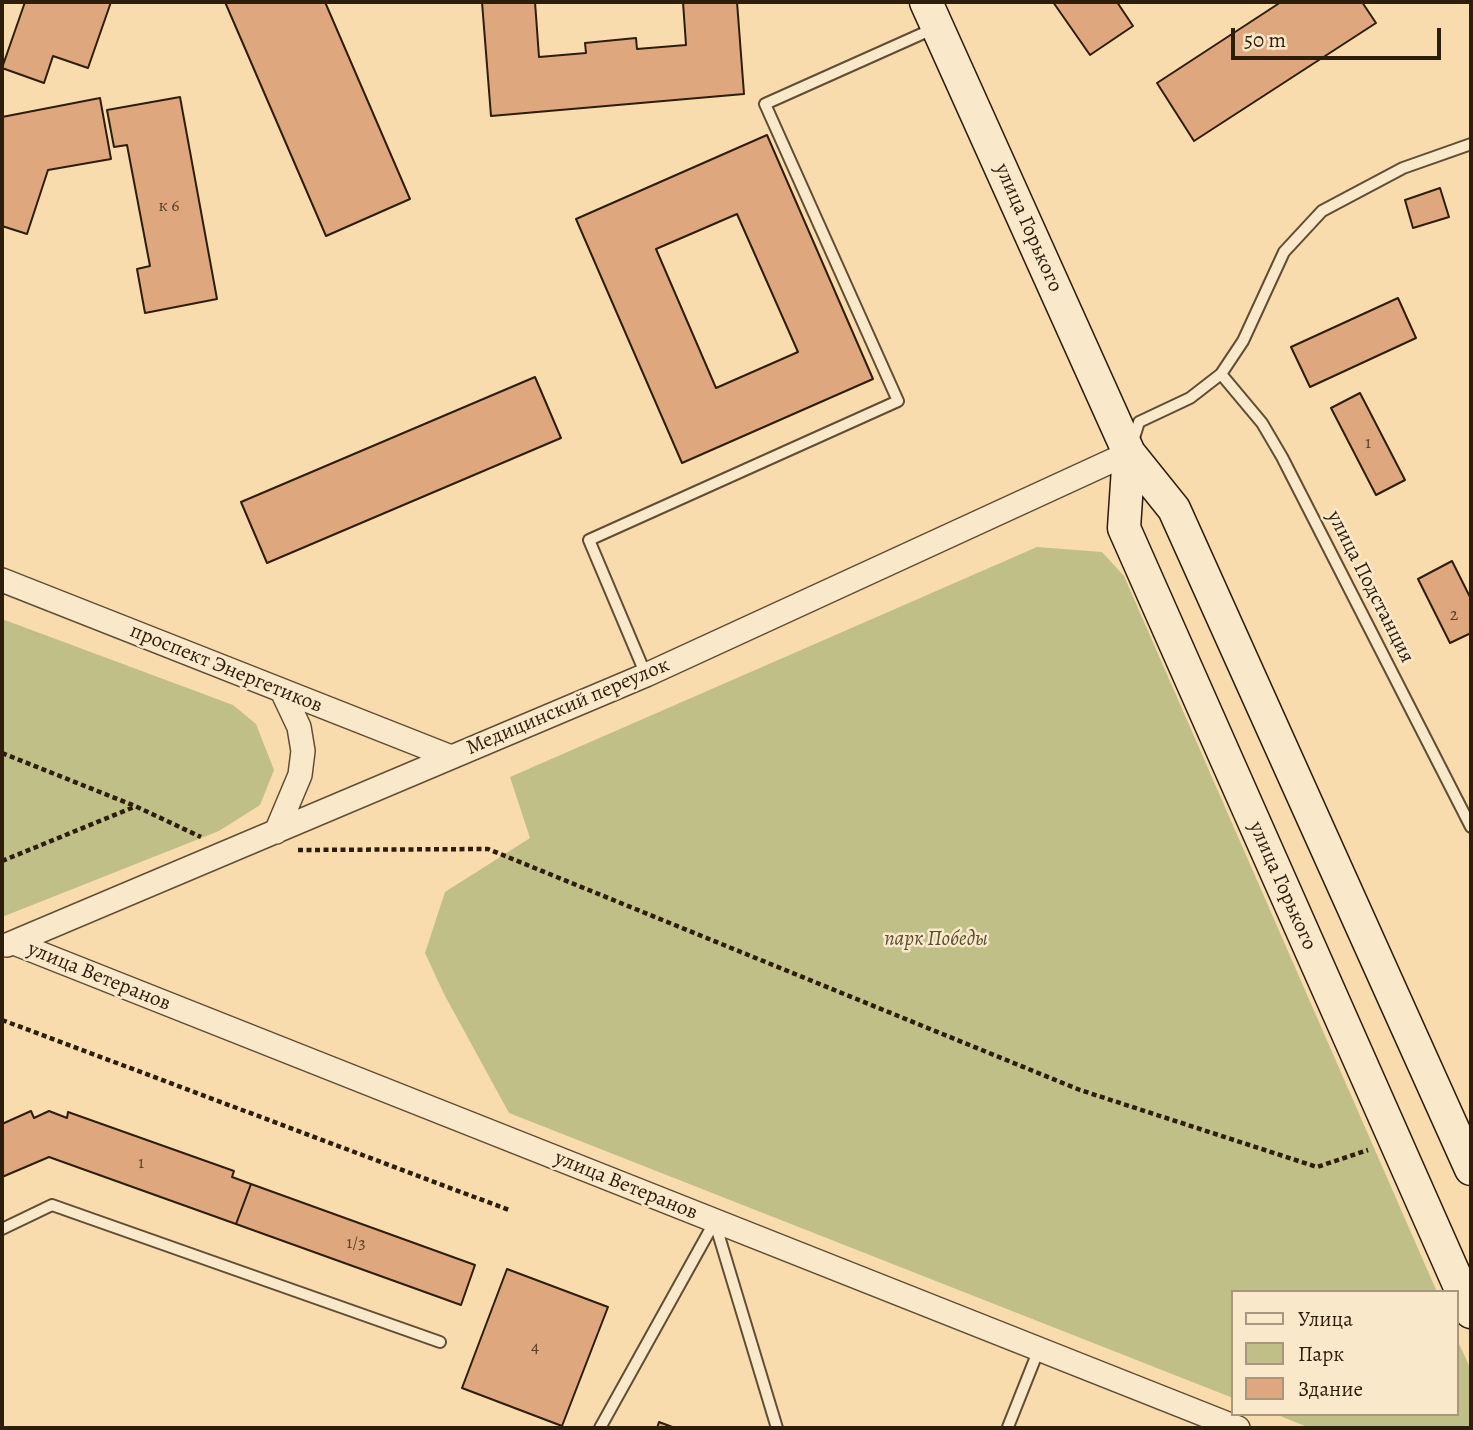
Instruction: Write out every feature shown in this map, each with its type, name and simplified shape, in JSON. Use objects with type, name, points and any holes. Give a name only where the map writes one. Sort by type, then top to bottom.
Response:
[{"type":"main road","name":"улица Горького","points":[[932,14],[1129,453],[1174,509],[1471,1169]]},
{"type":"main road","name":"улица Горького","points":[[1129,453],[1124,528],[1471,1312]]},
{"type":"street","name":"Медицинский переулок","points":[[8,945],[231,851],[281,841],[451,757],[646,674],[1129,453]]},
{"type":"street","name":"проспект Энергетиков","points":[[2,580],[451,757]]},
{"type":"street","points":[[281,841],[300,775],[303,751],[299,727],[282,691]]},
{"type":"street","name":"улица Ветеранов","points":[[8,945],[715,1220],[1238,1428]]},
{"type":"lane","points":[[646,674],[589,540],[898,401],[765,104],[932,14]]},
{"type":"lane","points":[[1129,453],[1139,422],[1190,398],[1222,374],[1243,341],[1284,252],[1322,211],[1403,167],[1471,144]]},
{"type":"lane","name":"улица Подстанция","points":[[1222,374],[1262,423],[1282,457],[1471,827]]},
{"type":"lane","points":[[2,1229],[52,1205],[440,1342]]},
{"type":"lane","points":[[600,1428],[715,1220]]},
{"type":"lane","points":[[715,1220],[777,1428]]},
{"type":"lane","points":[[1008,1427],[1039,1349]]},
{"type":"path","points":[[2,753],[135,806],[231,851]]},
{"type":"path","points":[[2,862],[135,806]]},
{"type":"path","points":[[281,841],[488,849],[1080,1090],[1317,1167],[1396,1141]]},
{"type":"path","points":[[2,1020],[509,1210]]},
{"type":"green space","name":"парк Победы","points":[[1037,547],[1102,552],[1124,576],[1436,1290],[1232,1290],[1232,1398],[509,1113],[444,994],[425,953],[445,892],[530,838],[510,777]]},
{"type":"green space","points":[[2,619],[233,705],[256,724],[274,770],[260,805],[219,831],[2,917]]},
{"type":"green space","points":[[1459,1343],[1471,1370],[1471,1428],[1310,1428],[1280,1416],[1459,1416]]},
{"type":"building","points":[[25,2],[111,2],[88,68],[53,56],[44,83],[2,68]]},
{"type":"building","points":[[225,2],[325,2],[410,199],[326,236]]},
{"type":"building","points":[[482,2],[535,2],[539,57],[586,53],[585,43],[636,38],[637,49],[686,45],[683,2],[737,2],[744,94],[491,116]]},
{"type":"building","points":[[1053,2],[1117,2],[1133,26],[1090,55]]},
{"type":"building","points":[[1281,2],[1362,2],[1376,23],[1194,141],[1157,83]]},
{"type":"building","points":[[180,97],[217,299],[145,313],[137,269],[150,266],[127,145],[114,147],[107,110]]},
{"type":"building","points":[[100,98],[111,159],[48,170],[27,234],[2,226],[2,117]]},
{"type":"building","points":[[767,135],[873,379],[682,463],[576,219]],"holes":[[[737,214],[798,352],[716,388],[656,249]]]},
{"type":"building","points":[[1440,188],[1449,217],[1413,228],[1405,200]]},
{"type":"building","points":[[1398,298],[1416,338],[1310,387],[1291,347]]},
{"type":"building","points":[[535,377],[561,438],[267,563],[241,502]]},
{"type":"building","points":[[1360,393],[1405,480],[1376,495],[1331,408]]},
{"type":"building","points":[[1452,561],[1471,599],[1471,633],[1450,643],[1418,579]]},
{"type":"building","points":[[31,1111],[34,1118],[49,1111],[67,1118],[68,1112],[234,1171],[232,1177],[251,1184],[236,1224],[49,1157],[2,1177],[2,1124]]},
{"type":"building","points":[[251,1184],[475,1265],[461,1305],[236,1224]]},
{"type":"building","points":[[507,1269],[608,1307],[562,1426],[462,1388]]},
{"type":"building","points":[[659,1422],[675,1428],[657,1428]]}]
